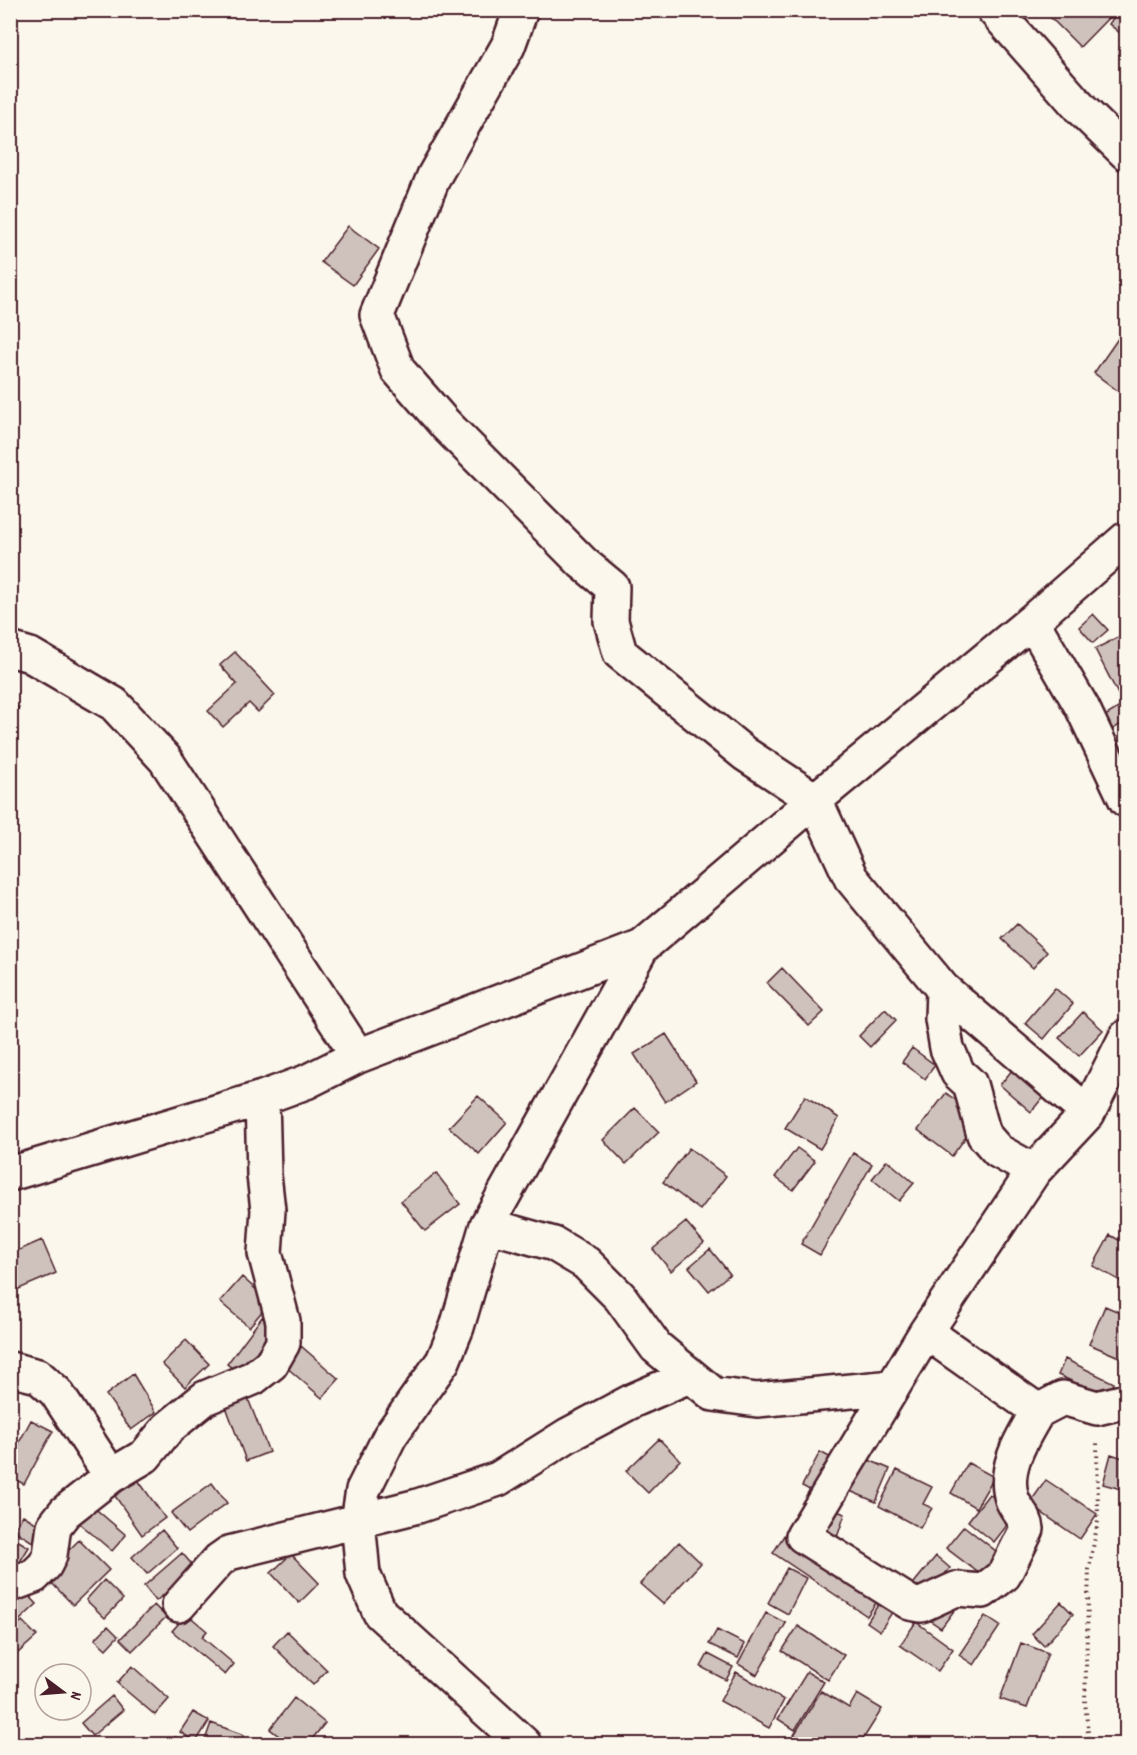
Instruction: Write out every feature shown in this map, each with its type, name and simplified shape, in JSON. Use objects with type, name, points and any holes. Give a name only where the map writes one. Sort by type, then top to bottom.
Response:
[{"type":"street","points":[[521,10],[508,46],[434,176],[377,315],[398,370],[445,424],[583,563],[612,587],[611,621],[620,653],[745,754],[814,800],[851,878],[943,989],[1088,1113]]},
{"type":"street","points":[[994,10],[1082,110],[1126,153]]},
{"type":"street","points":[[10,1174],[262,1098],[306,1082],[358,1056],[642,946],[814,800],[1032,621],[1126,539]]},
{"type":"street","points":[[1032,621],[1082,707],[1126,800]]},
{"type":"street","points":[[10,649],[30,655],[114,704],[165,759],[358,1056]]},
{"type":"street","points":[[524,1744],[380,1613],[363,1574],[358,1521],[363,1490],[390,1436],[443,1361],[457,1327],[487,1225],[642,946]]},
{"type":"street","points":[[943,989],[942,1019],[947,1048],[958,1073],[970,1084],[984,1135],[998,1152],[1034,1172]]},
{"type":"street","points":[[1112,1405],[1063,1398],[1038,1411],[1020,1442],[1009,1475],[1012,1500],[1026,1522],[1027,1529],[1004,1575],[983,1591],[956,1589],[921,1605],[910,1603],[803,1536],[926,1332],[1034,1172],[1088,1113],[1126,1037]]},
{"type":"street","points":[[10,1585],[34,1576],[45,1565],[50,1555],[54,1526],[65,1512],[111,1476],[145,1456],[168,1428],[205,1398],[253,1378],[271,1364],[283,1343],[283,1321],[265,1253],[268,1210],[264,1175],[262,1098]]},
{"type":"street","points":[[487,1225],[554,1244],[586,1263],[620,1297],[656,1347],[713,1394],[757,1400],[893,1387]]},
{"type":"street","points":[[926,1332],[1038,1411]]},
{"type":"street","points":[[10,1369],[38,1376],[56,1392],[111,1476]]},
{"type":"street","points":[[179,1605],[219,1560],[229,1553],[418,1506],[498,1479],[568,1435],[634,1400],[689,1376]]},
{"type":"path","points":[[1089,1744],[1085,1701],[1089,1569],[1098,1521],[1112,1405]]},
{"type":"building","points":[[1047,10],[1116,10],[1080,47],[1045,12]]},
{"type":"building","points":[[1118,11],[1126,18],[1126,38],[1109,24]]},
{"type":"building","points":[[348,226],[379,249],[353,285],[321,262]]},
{"type":"building","points":[[1126,327],[1126,397],[1094,373]]},
{"type":"building","points":[[1093,614],[1108,630],[1093,643],[1079,627]]},
{"type":"building","points":[[1126,633],[1126,698],[1121,700],[1095,649]]},
{"type":"building","points":[[235,652],[275,695],[258,712],[249,703],[223,727],[208,711],[237,684],[220,665]]},
{"type":"building","points":[[10,702],[19,708],[10,720]]},
{"type":"building","points":[[1126,703],[1126,721],[1110,731],[1102,718]]},
{"type":"building","points":[[1017,924],[1047,952],[1033,968],[1002,939]]},
{"type":"building","points":[[782,968],[824,1012],[809,1026],[767,983]]},
{"type":"building","points":[[1055,988],[1073,1004],[1044,1039],[1025,1023]]},
{"type":"building","points":[[885,1009],[896,1020],[870,1047],[859,1036]]},
{"type":"building","points":[[1083,1012],[1103,1030],[1079,1056],[1059,1038]]},
{"type":"building","points":[[666,1034],[696,1081],[665,1102],[634,1054]]},
{"type":"building","points":[[912,1048],[935,1065],[925,1079],[902,1062]]},
{"type":"building","points":[[1013,1069],[1044,1096],[1031,1112],[1000,1085]]},
{"type":"building","points":[[946,1093],[980,1118],[952,1156],[918,1130]]},
{"type":"building","points":[[478,1096],[507,1122],[479,1154],[449,1127]]},
{"type":"building","points":[[805,1096],[839,1118],[820,1149],[785,1128]]},
{"type":"building","points":[[635,1108],[659,1132],[626,1164],[603,1140]]},
{"type":"building","points":[[689,1148],[726,1176],[700,1210],[663,1182]]},
{"type":"building","points":[[797,1148],[815,1161],[793,1190],[775,1177]]},
{"type":"building","points":[[853,1153],[872,1164],[820,1255],[801,1244]]},
{"type":"building","points":[[887,1160],[914,1183],[899,1201],[872,1179]]},
{"type":"building","points":[[436,1173],[460,1204],[425,1231],[401,1201]]},
{"type":"building","points":[[686,1222],[704,1243],[671,1271],[653,1249]]},
{"type":"building","points":[[1110,1235],[1126,1244],[1126,1284],[1093,1266]]},
{"type":"building","points":[[42,1240],[56,1273],[12,1292],[10,1254]]},
{"type":"building","points":[[710,1249],[730,1274],[709,1291],[689,1267]]},
{"type":"building","points":[[242,1277],[270,1302],[249,1327],[220,1302]]},
{"type":"building","points":[[1105,1306],[1126,1315],[1126,1360],[1089,1344]]},
{"type":"building","points":[[262,1317],[275,1327],[240,1374],[227,1364]]},
{"type":"building","points":[[186,1340],[209,1364],[185,1387],[162,1364]]},
{"type":"building","points":[[301,1346],[339,1379],[322,1398],[285,1366]]},
{"type":"building","points":[[1065,1359],[1114,1383],[1107,1397],[1058,1375]]},
{"type":"building","points":[[133,1374],[156,1412],[131,1430],[106,1395]]},
{"type":"building","points":[[247,1396],[269,1452],[246,1461],[225,1404]]},
{"type":"building","points":[[31,1420],[53,1431],[24,1484],[10,1477],[10,1460]]},
{"type":"building","points":[[659,1439],[680,1460],[648,1493],[626,1471]]},
{"type":"building","points":[[820,1452],[837,1461],[819,1495],[802,1486]]},
{"type":"building","points":[[1111,1454],[1126,1459],[1121,1489],[1103,1484]]},
{"type":"building","points":[[864,1458],[890,1469],[876,1502],[850,1491]]},
{"type":"building","points":[[968,1463],[994,1477],[976,1508],[951,1493]]},
{"type":"building","points":[[897,1470],[932,1487],[923,1504],[932,1508],[920,1528],[879,1506]]},
{"type":"building","points":[[138,1480],[165,1518],[142,1535],[115,1496]]},
{"type":"building","points":[[1046,1480],[1097,1514],[1080,1539],[1029,1504]]},
{"type":"building","points":[[212,1483],[227,1503],[187,1533],[171,1513]]},
{"type":"building","points":[[989,1494],[1015,1515],[994,1542],[968,1521]]},
{"type":"building","points":[[91,1505],[126,1535],[112,1551],[78,1522]]},
{"type":"building","points":[[831,1509],[845,1514],[835,1543],[821,1538]]},
{"type":"building","points":[[23,1515],[44,1528],[34,1543],[14,1530]]},
{"type":"building","points":[[964,1526],[1001,1555],[984,1577],[946,1548]]},
{"type":"building","points":[[162,1530],[177,1548],[147,1574],[132,1557]]},
{"type":"building","points":[[786,1532],[881,1596],[867,1616],[773,1553]]},
{"type":"building","points":[[10,1536],[29,1547],[12,1575],[10,1574]]},
{"type":"building","points":[[79,1540],[109,1570],[73,1605],[44,1575]]},
{"type":"building","points":[[679,1542],[701,1563],[663,1604],[640,1584]]},
{"type":"building","points":[[182,1553],[195,1568],[156,1601],[144,1586]]},
{"type":"building","points":[[291,1554],[319,1583],[299,1603],[271,1573]]},
{"type":"building","points":[[936,1556],[950,1568],[923,1600],[909,1589]]},
{"type":"building","points":[[787,1568],[806,1578],[788,1614],[768,1603]]},
{"type":"building","points":[[104,1580],[123,1599],[105,1618],[86,1600]]},
{"type":"building","points":[[19,1585],[37,1604],[10,1629],[10,1593]]},
{"type":"building","points":[[887,1591],[893,1611],[880,1631],[867,1622]]},
{"type":"building","points":[[1061,1602],[1073,1614],[1044,1646],[1032,1634]]},
{"type":"building","points":[[959,1604],[941,1628],[928,1619]]},
{"type":"building","points":[[154,1605],[166,1617],[132,1651],[120,1639]]},
{"type":"building","points":[[766,1613],[786,1623],[757,1675],[738,1664]]},
{"type":"building","points":[[187,1614],[207,1631],[202,1637],[234,1664],[225,1675],[172,1631]]},
{"type":"building","points":[[985,1616],[1000,1626],[974,1665],[959,1655]]},
{"type":"building","points":[[22,1621],[37,1636],[10,1660],[10,1632]]},
{"type":"building","points":[[916,1622],[953,1649],[938,1671],[900,1645]]},
{"type":"building","points":[[108,1626],[118,1636],[106,1649],[95,1639]]},
{"type":"building","points":[[798,1626],[844,1655],[828,1680],[782,1651]]},
{"type":"building","points":[[717,1630],[745,1644],[738,1658],[709,1644]]},
{"type":"building","points":[[287,1631],[327,1670],[313,1685],[273,1646]]},
{"type":"building","points":[[1021,1643],[1048,1653],[1027,1708],[1000,1699]]},
{"type":"building","points":[[708,1654],[733,1667],[726,1680],[701,1667]]},
{"type":"building","points":[[132,1666],[169,1699],[155,1715],[117,1683]]},
{"type":"building","points":[[736,1672],[784,1700],[769,1728],[720,1701]]},
{"type":"building","points":[[807,1672],[824,1682],[795,1730],[778,1719]]},
{"type":"building","points":[[821,1691],[849,1708],[857,1694],[882,1709],[860,1744],[811,1744],[794,1735]]},
{"type":"building","points":[[112,1696],[123,1710],[92,1736],[81,1723],[93,1722],[93,1713]]},
{"type":"building","points":[[294,1698],[325,1723],[308,1744],[289,1744],[270,1729]]},
{"type":"building","points":[[193,1712],[209,1721],[196,1742],[180,1732]]},
{"type":"building","points":[[211,1723],[244,1735],[240,1744],[204,1743]]},
{"type":"building","points":[[175,1737],[194,1744],[172,1744]]}]
